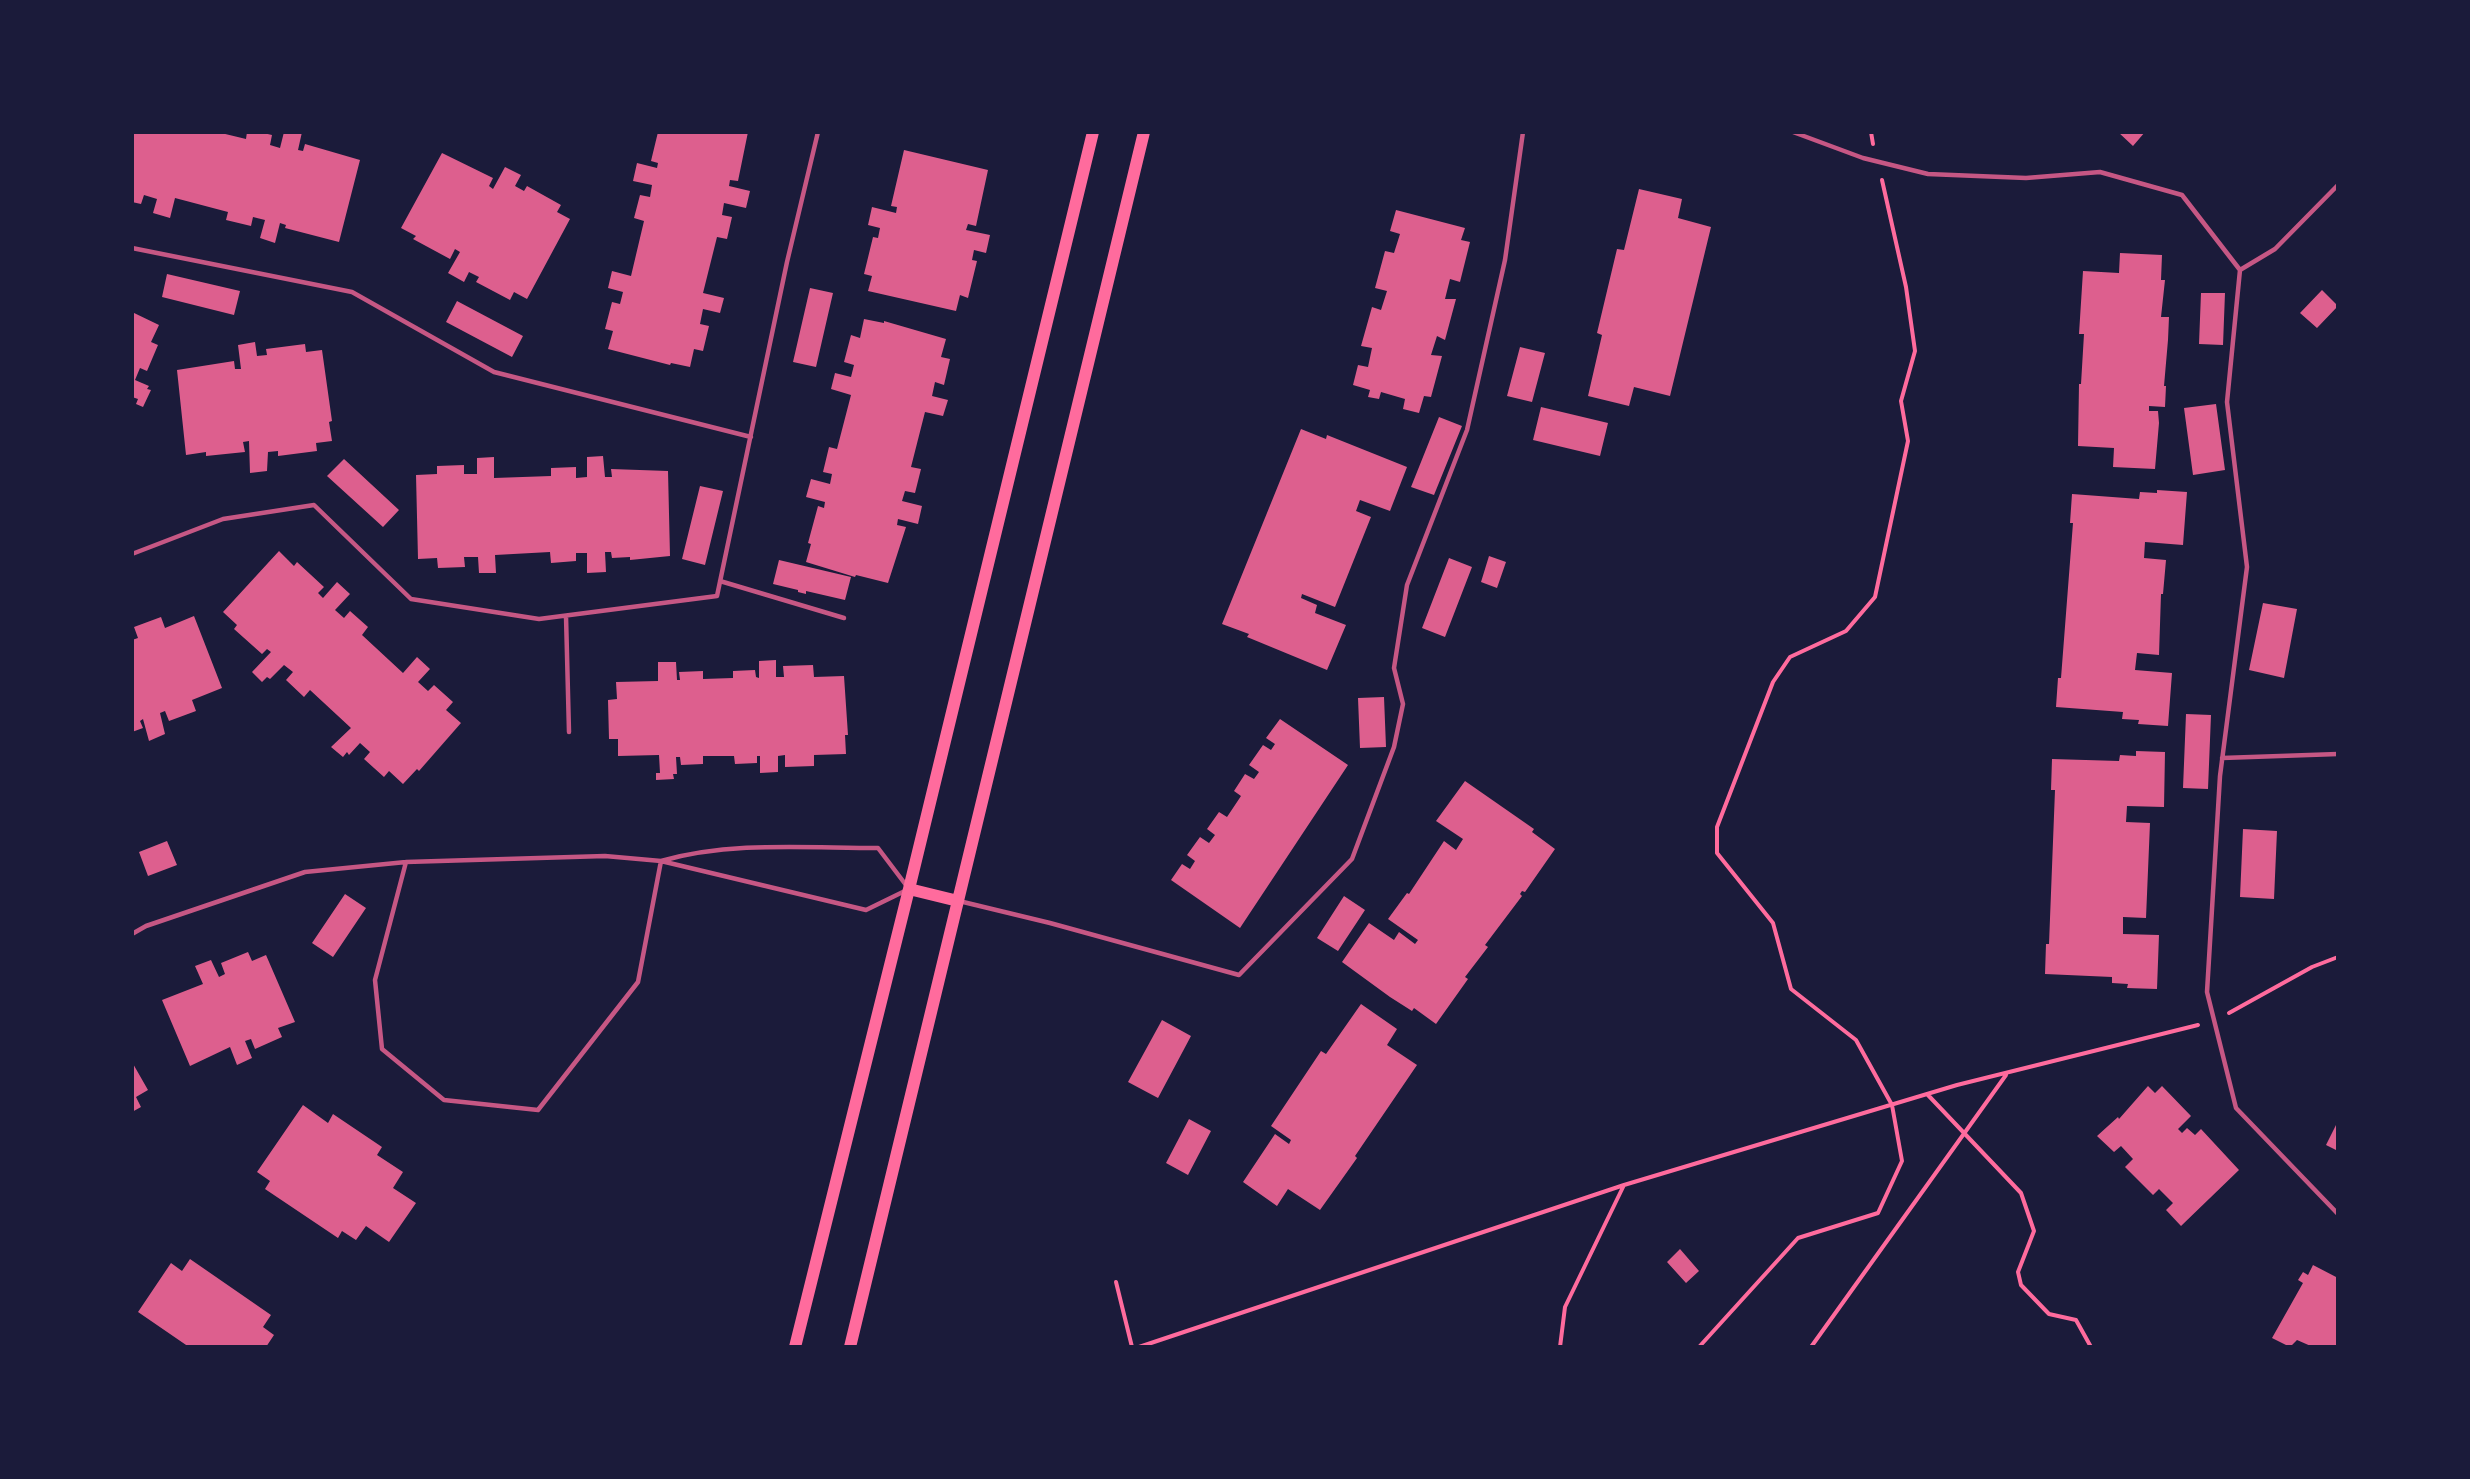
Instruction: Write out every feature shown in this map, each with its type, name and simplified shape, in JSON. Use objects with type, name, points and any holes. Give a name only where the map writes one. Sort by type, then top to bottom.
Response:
[{"type":"main road","points":[[795,1347],[1093,132]]},
{"type":"main road","points":[[850,1347],[1144,132]]},
{"type":"main road","points":[[909,888],[958,901]]},
{"type":"lane","points":[[132,554],[223,519],[314,505],[411,599],[539,620],[717,596],[787,262],[818,132]]},
{"type":"lane","points":[[958,901],[1050,923],[1239,975],[1352,859],[1394,747],[1403,704],[1394,668],[1407,585],[1467,430],[1505,260],[1523,132]]},
{"type":"lane","points":[[1793,132],[1877,161],[1939,174],[2026,178],[2100,172],[2182,195],[2240,270],[2227,402],[2247,567],[2222,758],[2207,992],[2236,1108],[2338,1214]]},
{"type":"lane","points":[[2240,270],[2275,249],[2338,185]]},
{"type":"lane","points":[[132,248],[352,292],[494,372],[751,437]]},
{"type":"lane","points":[[720,581],[844,618]]},
{"type":"lane","points":[[566,616],[569,732]]},
{"type":"lane","points":[[2222,758],[2338,754]]},
{"type":"lane","points":[[132,934],[146,926],[305,872],[406,862],[605,856],[662,861],[866,910],[909,888],[878,848],[737,848],[687,854],[662,861]]},
{"type":"lane","points":[[406,862],[375,980],[382,1049],[444,1100],[538,1110],[638,982],[662,861]]},
{"type":"path","points":[[1699,1347],[1798,1238],[1878,1213],[1902,1161],[1892,1105],[1856,1040],[1791,989],[1773,923],[1717,853],[1717,827],[1773,682],[1790,657],[1846,631],[1875,597],[1908,441],[1902,401],[1916,351],[1906,287],[1871,132]]},
{"type":"path","points":[[1139,1347],[1624,1185],[1927,1094],[2214,1021],[2312,967],[2338,957]]},
{"type":"path","points":[[1811,1347],[2006,1075]]},
{"type":"path","points":[[1927,1094],[2021,1193],[2034,1231],[2018,1272],[2021,1285],[2049,1314],[2076,1320],[2091,1347]]},
{"type":"path","points":[[1560,1347],[1565,1307],[1624,1185]]},
{"type":"path","points":[[1116,1282],[1132,1347]]},
{"type":"building","points":[[132,132],[217,132],[246,139],[247,132],[259,132],[272,135],[270,145],[280,148],[284,132],[302,132],[298,150],[303,151],[305,144],[360,160],[339,242],[285,228],[286,225],[280,223],[275,243],[260,238],[265,220],[253,217],[251,226],[226,220],[228,212],[175,198],[170,218],[153,213],[157,199],[144,195],[141,204],[132,202]]},
{"type":"building","points":[[658,132],[748,132],[738,181],[730,180],[729,186],[750,191],[746,208],[724,203],[722,215],[732,217],[727,239],[717,237],[703,293],[724,298],[720,313],[703,309],[700,324],[709,326],[703,351],[694,349],[690,367],[671,363],[670,365],[608,349],[613,331],[605,329],[612,302],[620,304],[623,292],[608,288],[612,271],[631,276],[644,221],[634,218],[640,195],[650,197],[652,185],[633,181],[637,163],[657,168],[658,163],[651,161]]},
{"type":"building","points":[[2118,132],[2145,132],[2133,146]]},
{"type":"building","points":[[904,150],[988,170],[976,226],[968,224],[966,230],[990,235],[986,253],[974,250],[972,260],[977,261],[968,298],[960,295],[956,311],[868,291],[872,276],[864,274],[873,237],[878,238],[880,228],[868,225],[872,207],[896,213],[897,207],[891,206]]},
{"type":"building","points":[[442,153],[493,178],[489,186],[493,189],[505,167],[521,175],[515,186],[524,191],[527,186],[561,205],[557,212],[570,219],[527,299],[514,292],[510,300],[476,282],[479,277],[469,272],[464,282],[448,273],[460,252],[455,249],[450,259],[413,239],[416,236],[401,228]]},
{"type":"building","points":[[1639,189],[1682,199],[1678,218],[1711,227],[1670,396],[1634,387],[1629,406],[1588,396],[1602,335],[1597,333],[1617,249],[1624,250]]},
{"type":"building","points":[[1396,210],[1465,228],[1461,240],[1470,242],[1460,282],[1450,279],[1445,299],[1456,299],[1445,340],[1437,336],[1431,355],[1442,356],[1431,397],[1424,396],[1419,413],[1403,409],[1405,399],[1381,392],[1379,399],[1368,397],[1370,390],[1353,385],[1358,365],[1368,367],[1372,348],[1361,346],[1372,307],[1381,310],[1387,291],[1375,288],[1385,251],[1394,253],[1400,234],[1390,231]]},
{"type":"building","points":[[2120,253],[2162,255],[2161,280],[2165,280],[2161,317],[2169,317],[2164,386],[2166,386],[2165,407],[2149,406],[2149,411],[2158,411],[2155,469],[2113,467],[2114,448],[2078,446],[2079,384],[2081,384],[2084,334],[2079,334],[2083,271],[2119,273]]},
{"type":"building","points":[[167,274],[240,291],[234,315],[162,297]]},
{"type":"building","points":[[810,288],[833,293],[816,367],[793,362]]},
{"type":"building","points":[[2322,290],[2338,306],[2317,328],[2300,313]]},
{"type":"building","points":[[2201,293],[2225,293],[2223,345],[2199,344]]},
{"type":"building","points":[[457,301],[523,336],[512,357],[446,322]]},
{"type":"building","points":[[132,312],[159,325],[151,342],[158,345],[147,371],[140,368],[135,380],[149,386],[147,389],[151,390],[143,407],[136,404],[138,399],[132,397]]},
{"type":"building","points":[[864,319],[884,323],[884,321],[946,339],[941,357],[950,359],[944,385],[935,382],[932,396],[948,400],[943,416],[925,412],[911,467],[921,469],[915,493],[905,491],[902,501],[922,506],[918,524],[898,519],[897,525],[906,527],[888,583],[856,575],[855,577],[806,562],[811,544],[808,543],[818,506],[824,508],[825,502],[806,497],[811,479],[830,484],[832,474],[823,472],[829,447],[837,449],[851,395],[831,389],[835,373],[851,377],[854,365],[844,362],[851,335],[860,338]]},
{"type":"building","points":[[255,342],[257,356],[267,355],[266,349],[305,344],[306,352],[322,350],[332,421],[329,422],[332,441],[316,443],[317,451],[278,456],[278,451],[268,452],[267,471],[250,473],[249,441],[243,442],[245,452],[206,456],[206,452],[186,455],[177,370],[234,361],[235,369],[241,369],[238,345]]},
{"type":"building","points":[[1520,347],[1545,353],[1532,402],[1507,396]]},
{"type":"building","points":[[2216,404],[2225,470],[2193,475],[2184,408]]},
{"type":"building","points":[[1541,407],[1608,423],[1600,456],[1533,440]]},
{"type":"building","points":[[1439,417],[1462,426],[1434,495],[1411,487]]},
{"type":"building","points":[[1301,429],[1326,439],[1327,435],[1407,467],[1390,511],[1360,500],[1356,511],[1371,517],[1335,607],[1302,594],[1301,598],[1317,605],[1315,613],[1346,625],[1327,670],[1247,637],[1249,634],[1222,624]]},
{"type":"building","points":[[603,456],[605,477],[612,477],[611,469],[668,471],[670,556],[630,560],[630,557],[612,558],[611,552],[605,552],[606,572],[587,573],[587,553],[576,553],[576,561],[551,563],[550,552],[495,555],[496,573],[479,573],[478,557],[464,557],[465,567],[438,568],[437,558],[418,559],[416,475],[437,474],[437,466],[464,465],[464,474],[477,474],[477,458],[494,457],[494,478],[551,476],[551,468],[576,467],[576,478],[587,477],[587,457]]},
{"type":"building","points":[[344,459],[399,510],[383,527],[327,476]]},
{"type":"building","points":[[700,486],[723,491],[705,565],[682,559]]},
{"type":"building","points":[[2157,490],[2187,492],[2183,545],[2145,542],[2144,558],[2166,560],[2163,594],[2161,594],[2159,655],[2137,653],[2135,670],[2172,673],[2168,726],[2138,724],[2139,720],[2122,719],[2123,712],[2056,707],[2058,678],[2061,678],[2073,523],[2070,523],[2072,494],[2139,499],[2140,492],[2157,493]]},
{"type":"building","points":[[279,551],[294,566],[297,562],[324,587],[318,593],[323,598],[337,582],[350,594],[335,610],[344,618],[350,611],[368,627],[362,635],[403,673],[417,657],[430,669],[418,682],[428,691],[434,685],[453,702],[446,710],[461,723],[419,771],[417,769],[403,784],[389,771],[384,777],[364,759],[370,752],[360,743],[349,755],[347,752],[343,757],[331,747],[351,728],[310,690],[304,697],[286,680],[293,672],[284,665],[270,679],[267,677],[262,682],[252,672],[271,652],[267,649],[262,654],[234,629],[237,625],[223,612]]},
{"type":"building","points":[[1489,556],[1506,562],[1497,588],[1481,582]]},
{"type":"building","points":[[1449,558],[1472,567],[1445,637],[1422,628]]},
{"type":"building","points":[[779,560],[851,577],[845,600],[806,591],[806,594],[773,584]]},
{"type":"building","points":[[2263,603],[2297,609],[2284,678],[2249,670]]},
{"type":"building","points":[[194,616],[222,688],[192,700],[196,711],[169,721],[165,711],[160,713],[165,734],[149,741],[143,719],[140,721],[143,728],[132,732],[132,640],[138,638],[134,627],[161,617],[165,628]]},
{"type":"building","points":[[776,660],[776,677],[784,677],[783,666],[813,665],[814,677],[844,676],[848,735],[845,735],[846,754],[814,755],[814,766],[785,767],[785,755],[778,756],[778,772],[760,773],[760,756],[757,756],[757,763],[735,764],[734,756],[703,756],[703,764],[681,765],[680,757],[676,757],[677,774],[673,774],[674,779],[656,780],[656,773],[660,773],[659,755],[618,756],[618,739],[609,739],[608,700],[617,699],[616,682],[658,681],[658,662],[676,662],[677,680],[680,680],[679,672],[703,671],[703,679],[733,678],[733,671],[755,670],[756,677],[759,678],[759,661]]},
{"type":"building","points":[[1384,697],[1386,747],[1360,748],[1358,698]]},
{"type":"building","points":[[2186,714],[2211,715],[2208,789],[2183,788]]},
{"type":"building","points":[[1280,719],[1348,765],[1240,928],[1171,880],[1182,864],[1190,869],[1195,861],[1187,855],[1200,837],[1209,843],[1215,835],[1207,829],[1219,812],[1227,817],[1241,796],[1234,791],[1245,774],[1254,779],[1259,772],[1249,765],[1263,745],[1271,750],[1275,744],[1266,738]]},
{"type":"building","points":[[2136,751],[2165,752],[2164,807],[2127,806],[2126,822],[2150,823],[2146,918],[2123,917],[2123,934],[2159,935],[2157,989],[2127,988],[2128,984],[2112,983],[2112,977],[2045,974],[2046,944],[2049,944],[2055,790],[2051,790],[2052,759],[2119,761],[2120,755],[2136,756]]},
{"type":"building","points":[[1465,781],[1534,829],[1532,832],[1555,849],[1525,892],[1522,891],[1520,894],[1522,896],[1485,945],[1488,947],[1465,977],[1468,979],[1436,1024],[1414,1008],[1412,1011],[1390,997],[1342,962],[1369,923],[1394,940],[1399,932],[1415,944],[1418,940],[1388,919],[1407,893],[1409,894],[1444,841],[1456,850],[1463,839],[1436,821]]},
{"type":"building","points":[[2243,829],[2277,831],[2274,899],[2240,897]]},
{"type":"building","points":[[167,841],[177,865],[148,876],[139,852]]},
{"type":"building","points":[[345,894],[366,908],[333,957],[312,943]]},
{"type":"building","points":[[1344,896],[1365,910],[1338,951],[1317,938]]},
{"type":"building","points":[[248,952],[252,961],[266,955],[295,1022],[278,1028],[282,1037],[255,1049],[251,1039],[245,1041],[252,1058],[237,1065],[230,1047],[190,1066],[162,1000],[203,984],[195,966],[211,960],[219,977],[225,974],[221,963]]},
{"type":"building","points":[[1361,1004],[1397,1029],[1387,1045],[1417,1065],[1355,1156],[1357,1158],[1320,1210],[1288,1189],[1277,1206],[1243,1182],[1275,1134],[1289,1144],[1291,1140],[1271,1126],[1321,1051],[1326,1054]]},
{"type":"building","points":[[1162,1020],[1191,1036],[1158,1098],[1128,1082]]},
{"type":"building","points":[[132,1062],[148,1090],[136,1097],[141,1107],[132,1112]]},
{"type":"building","points":[[2148,1086],[2155,1093],[2162,1086],[2191,1116],[2178,1129],[2182,1133],[2187,1128],[2195,1135],[2201,1129],[2239,1170],[2181,1226],[2166,1210],[2173,1203],[2159,1189],[2153,1195],[2125,1167],[2133,1159],[2121,1146],[2114,1152],[2097,1136],[2118,1117],[2119,1119]]},
{"type":"building","points":[[303,1105],[328,1123],[333,1114],[382,1147],[377,1155],[403,1172],[393,1188],[416,1203],[389,1242],[366,1226],[356,1240],[342,1231],[338,1238],[265,1189],[270,1181],[257,1172]]},
{"type":"building","points":[[1189,1119],[1211,1131],[1188,1175],[1166,1163]]},
{"type":"building","points":[[2338,1121],[2338,1151],[2326,1145]]},
{"type":"building","points":[[1680,1249],[1699,1271],[1686,1283],[1667,1262]]},
{"type":"building","points":[[190,1259],[271,1315],[263,1327],[274,1335],[266,1347],[189,1347],[138,1312],[171,1263],[182,1271]]},
{"type":"building","points":[[2313,1265],[2338,1278],[2338,1347],[2313,1347],[2297,1340],[2290,1347],[2272,1338],[2303,1283],[2298,1280],[2303,1272],[2308,1275]]}]
